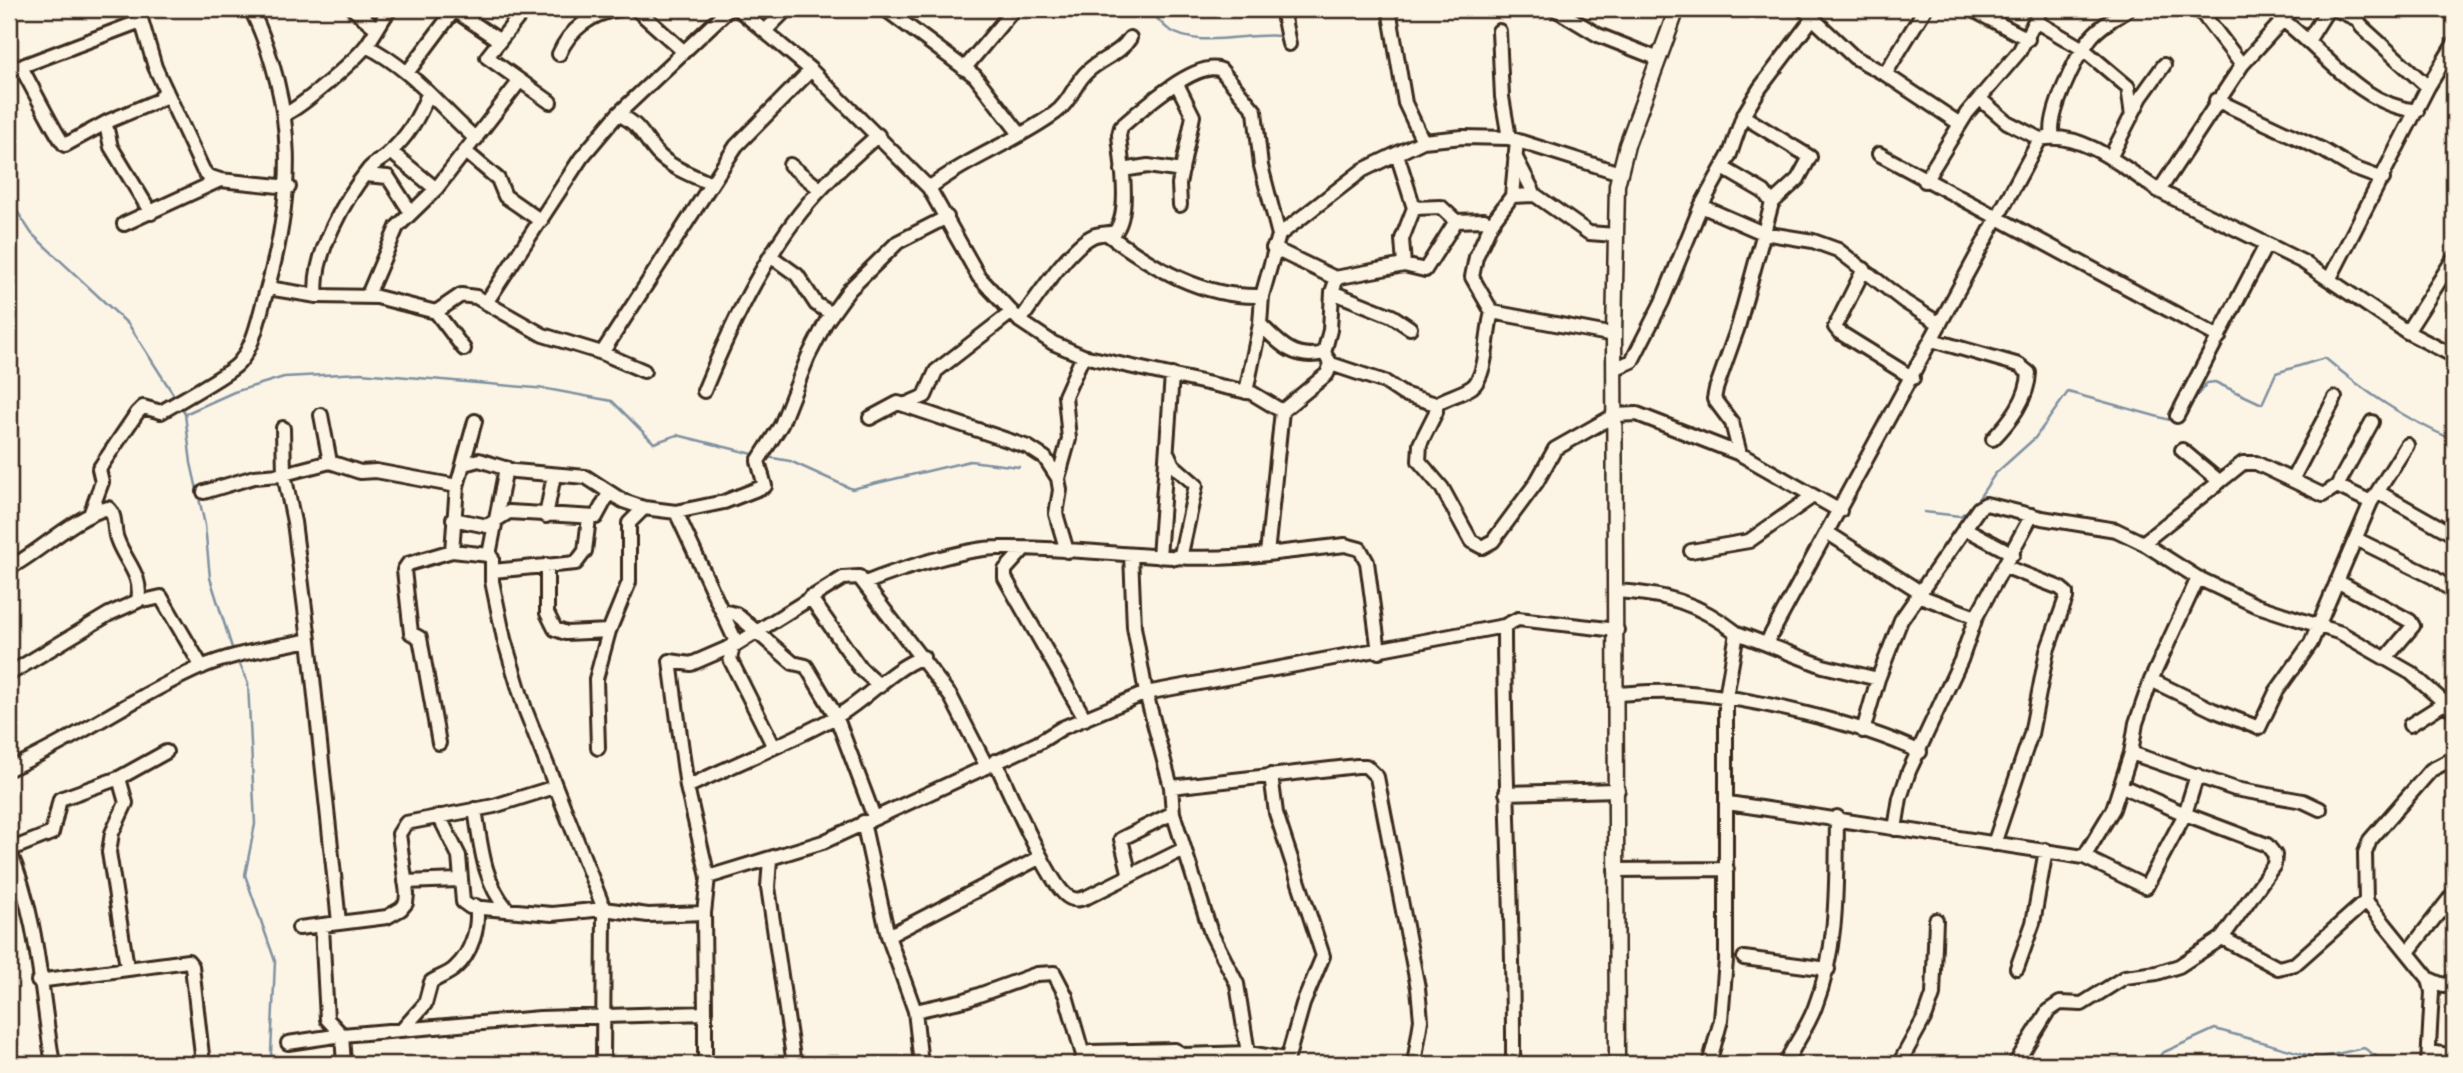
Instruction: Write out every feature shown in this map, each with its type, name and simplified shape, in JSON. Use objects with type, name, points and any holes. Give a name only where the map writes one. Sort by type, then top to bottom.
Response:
[{"type":"main road","points":[[1618,1064],[1615,870],[1618,790],[1615,236],[1620,173],[1627,145],[1677,9]]},
{"type":"street","points":[[91,512],[102,482],[99,469],[104,457],[136,413],[143,407],[161,412],[237,366],[253,339],[268,288],[289,187],[285,114],[268,47],[251,9]]},
{"type":"street","points":[[353,9],[375,27]]},
{"type":"street","points":[[285,114],[309,98],[366,46],[375,27],[390,9]]},
{"type":"street","points":[[407,73],[455,9],[500,41]]},
{"type":"street","points":[[525,9],[490,52],[488,60],[551,102]]},
{"type":"street","points":[[574,9],[593,17]]},
{"type":"street","points":[[559,54],[576,27],[593,17],[619,9]]},
{"type":"street","points":[[636,9],[682,50]]},
{"type":"street","points":[[486,303],[581,158],[618,114],[682,50],[729,9]]},
{"type":"street","points":[[738,9],[811,70],[929,188],[979,277],[1016,316],[1053,342],[1083,356],[1246,391],[1282,411]]},
{"type":"street","points":[[765,31],[787,9]]},
{"type":"street","points":[[885,9],[990,92],[1020,134]]},
{"type":"street","points":[[964,69],[1014,9]]},
{"type":"street","points":[[1282,9],[1289,44]]},
{"type":"street","points":[[1389,9],[1405,103],[1423,141]]},
{"type":"street","points":[[1555,9],[1598,35],[1659,59]]},
{"type":"street","points":[[1803,9],[1854,57],[1885,74],[1960,124]]},
{"type":"street","points":[[1885,74],[1925,9]]},
{"type":"street","points":[[1971,9],[2028,39]]},
{"type":"street","points":[[1766,645],[1881,431],[1913,379],[1997,220],[2046,138],[2071,70],[2090,38],[2128,9]]},
{"type":"street","points":[[2199,9],[2242,65]]},
{"type":"street","points":[[2159,191],[2216,100],[2242,65],[2293,9]]},
{"type":"street","points":[[2308,41],[2328,9]]},
{"type":"street","points":[[2335,9],[2358,14],[2362,27],[2428,87]]},
{"type":"street","points":[[166,90],[159,100],[109,121],[70,143],[60,142],[47,111],[15,69],[139,15],[166,90],[208,176],[220,180],[289,187]]},
{"type":"street","points":[[1925,181],[1960,124],[2028,39],[2039,15],[2128,87],[2132,116]]},
{"type":"street","points":[[1614,369],[1632,361],[1662,302],[1702,206],[1723,168],[1743,116],[1812,19]]},
{"type":"street","points":[[2284,22],[2365,93],[2404,110],[2417,111]]},
{"type":"street","points":[[1499,31],[1502,97],[1515,156],[1511,196],[1491,224],[1476,257],[1472,277],[1492,312],[1486,330],[1481,375],[1472,387],[1436,404],[1420,444],[1419,461],[1441,488],[1471,541],[1482,547],[1493,541],[1536,483],[1555,449],[1615,415],[1637,414],[1740,454],[1840,511]]},
{"type":"street","points":[[929,188],[953,169],[1058,112],[1073,94],[1079,79],[1125,47],[1130,38]]},
{"type":"street","points":[[2330,278],[2428,87],[2454,44]]},
{"type":"street","points":[[366,46],[407,73],[476,139]]},
{"type":"street","points":[[2110,158],[2164,65]]},
{"type":"street","points":[[904,405],[925,396],[936,371],[1016,316],[1093,236],[1115,232],[1122,216],[1121,127],[1158,95],[1215,67],[1221,69],[1255,111],[1261,166],[1279,235]]},
{"type":"street","points":[[602,353],[736,146],[811,70]]},
{"type":"street","points":[[368,297],[397,227],[410,211],[436,189],[519,82]]},
{"type":"street","points":[[1177,84],[1193,116],[1182,171],[1180,205]]},
{"type":"street","points":[[317,296],[315,286],[324,250],[344,205],[377,161],[391,152],[415,120],[428,94]]},
{"type":"street","points":[[1980,99],[2007,122],[2046,138],[2067,138],[2110,158],[2159,191],[2330,278],[2407,332],[2454,356]]},
{"type":"street","points":[[2216,100],[2323,150],[2353,168],[2383,179]]},
{"type":"street","points":[[618,114],[638,124],[658,153],[677,169],[711,184]]},
{"type":"street","points":[[1740,454],[1732,423],[1714,399],[1772,203],[1798,179],[1810,157],[1743,116]]},
{"type":"street","points":[[106,125],[111,147],[150,213]]},
{"type":"street","points":[[704,391],[732,322],[772,257],[820,189],[878,135]]},
{"type":"street","points":[[1246,391],[1260,324],[1262,296],[1273,248],[1279,235],[1363,170],[1423,141],[1463,137],[1513,140],[1620,173]]},
{"type":"street","points":[[391,152],[436,189]]},
{"type":"street","points":[[466,152],[498,179],[505,196],[541,221]]},
{"type":"street","points":[[1397,154],[1414,208],[1402,239],[1404,265]]},
{"type":"street","points":[[1879,154],[1997,220],[2219,337]]},
{"type":"street","points":[[1515,156],[1535,195],[1589,233],[1615,236]]},
{"type":"street","points":[[790,165],[820,189]]},
{"type":"street","points":[[1122,170],[1147,166],[1182,171]]},
{"type":"street","points":[[1723,168],[1764,192],[1772,203]]},
{"type":"street","points":[[197,193],[203,170]]},
{"type":"street","points":[[365,175],[388,177],[410,211]]},
{"type":"street","points":[[124,224],[197,193],[220,180]]},
{"type":"street","points":[[1511,196],[1535,195]]},
{"type":"street","points":[[1702,206],[1763,233],[1813,241],[1838,250],[1905,302],[1940,324]]},
{"type":"street","points":[[1414,208],[1441,207],[1455,221],[1484,220],[1491,224]]},
{"type":"street","points":[[464,464],[479,460],[506,468],[586,477],[609,493],[644,508],[676,512],[724,502],[765,486],[758,461],[781,425],[808,357],[832,314],[849,290],[898,242],[947,217]]},
{"type":"street","points":[[1273,248],[1338,278],[1404,265],[1425,270],[1455,221]]},
{"type":"street","points":[[1107,234],[1142,260],[1188,285],[1243,296],[1262,296]]},
{"type":"street","points":[[2177,416],[2266,245]]},
{"type":"street","points":[[772,257],[797,275],[816,304],[832,314]]},
{"type":"street","points":[[2407,332],[2454,258]]},
{"type":"street","points":[[1864,269],[1835,327],[1913,379]]},
{"type":"street","points":[[1267,554],[1282,411],[1327,374],[1332,292],[1338,278]]},
{"type":"street","points":[[268,288],[317,296],[368,297],[418,305],[441,314],[464,349]]},
{"type":"street","points":[[1332,292],[1392,316],[1410,328]]},
{"type":"street","points":[[441,314],[461,295],[476,297],[543,335],[602,353],[644,371]]},
{"type":"street","points":[[1492,312],[1538,318],[1614,335]]},
{"type":"street","points":[[1260,324],[1283,347],[1306,355],[1328,358],[1385,382],[1403,394],[1436,404]]},
{"type":"street","points":[[1932,340],[2019,365],[2029,373],[2029,382],[2014,416],[1993,439]]},
{"type":"street","points":[[1058,478],[1069,439],[1065,396],[1083,356]]},
{"type":"street","points":[[1159,557],[1172,375]]},
{"type":"street","points":[[2292,480],[2335,398]]},
{"type":"street","points":[[870,418],[892,405],[904,405],[1028,447],[1045,458],[1058,478],[1060,490],[1056,514],[1067,551]]},
{"type":"street","points":[[321,415],[330,462]]},
{"type":"street","points":[[452,551],[457,486],[475,421]]},
{"type":"street","points":[[2143,543],[2248,462],[2323,495],[2337,486],[2372,422]]},
{"type":"street","points":[[283,428],[284,474],[294,522],[309,640],[339,922]]},
{"type":"street","points":[[2151,680],[2213,710],[2259,728],[2276,692],[2311,643],[2374,497],[2407,445]]},
{"type":"street","points":[[2182,450],[2220,481]]},
{"type":"street","points":[[1167,453],[1173,465],[1196,485],[1181,554],[1176,558]]},
{"type":"street","points":[[204,492],[254,477],[284,474],[330,462],[360,472],[376,471],[457,486]]},
{"type":"street","points":[[506,468],[489,555],[504,639],[524,709],[555,787],[572,821],[604,909],[603,1064]]},
{"type":"street","points":[[546,516],[554,475]]},
{"type":"street","points":[[2337,486],[2374,497],[2454,534]]},
{"type":"street","points":[[453,519],[487,526],[509,512],[589,518],[601,512],[609,493]]},
{"type":"street","points":[[1691,551],[1749,541],[1813,496]]},
{"type":"street","points":[[1863,731],[1878,679],[1901,620],[1979,508],[1986,504],[2116,530],[2143,543],[2198,578],[2255,605],[2341,633],[2411,673],[2450,706],[2410,725]]},
{"type":"street","points":[[9,568],[37,552],[91,512],[108,508],[113,513],[118,543],[133,566],[140,590],[138,601],[109,614],[9,674]]},
{"type":"street","points":[[598,748],[596,679],[610,631],[629,582],[629,523],[644,508]]},
{"type":"street","points":[[676,512],[723,611],[735,645],[730,659],[773,745]]},
{"type":"street","points":[[1895,829],[1903,789],[1961,660],[1976,617],[2032,515]]},
{"type":"street","points":[[493,571],[576,563],[585,551],[589,518]]},
{"type":"street","points":[[1966,529],[2012,554]]},
{"type":"street","points":[[1828,533],[1921,594],[1976,617]]},
{"type":"street","points":[[2356,539],[2434,578],[2454,592]]},
{"type":"street","points":[[865,583],[900,569],[996,547],[1229,559],[1345,545],[1360,549],[1367,562],[1379,652]]},
{"type":"street","points":[[1024,549],[1005,570],[1005,578],[1085,719]]},
{"type":"street","points":[[439,743],[420,638],[411,633],[404,570],[408,564],[452,551],[489,555]]},
{"type":"street","points":[[1131,555],[1134,627],[1146,693],[1171,787],[1173,813],[1211,933],[1237,984],[1248,1053]]},
{"type":"street","points":[[547,565],[547,613],[555,629],[566,633],[610,631]]},
{"type":"street","points":[[1994,844],[2031,734],[2047,651],[2066,598],[2066,593],[2060,588],[2006,566]]},
{"type":"street","points":[[705,1064],[704,913],[708,877],[687,787],[670,661],[691,664],[735,645],[843,578],[859,577],[865,583],[951,697],[1062,892],[1077,901],[1184,849]]},
{"type":"street","points":[[2084,857],[2113,809],[2131,753],[2136,723],[2151,680],[2198,578]]},
{"type":"street","points":[[2337,581],[2410,621],[2413,626],[2410,633],[2386,658]]},
{"type":"street","points":[[1616,591],[1661,594],[1681,600],[1715,615],[1737,633],[1766,645],[1823,666],[1878,679]]},
{"type":"street","points":[[148,600],[161,597],[202,667]]},
{"type":"street","points":[[810,597],[860,668],[880,687]]},
{"type":"street","points":[[723,611],[736,614],[793,663],[806,666],[836,716],[868,819],[888,936],[915,1011],[921,1064]]},
{"type":"street","points":[[708,877],[823,842],[1146,693],[1379,652],[1504,626],[1518,620],[1617,630]]},
{"type":"street","points":[[1504,626],[1506,793],[1514,958],[1513,1064]]},
{"type":"street","points":[[1709,1064],[1721,1020],[1727,869],[1726,697],[1737,633]]},
{"type":"street","points":[[9,769],[61,745],[153,690],[202,667],[309,640]]},
{"type":"street","points":[[687,787],[836,716],[880,687],[901,665],[923,657]]},
{"type":"street","points":[[1616,694],[1674,691],[1726,697],[1863,731],[1920,752]]},
{"type":"street","points":[[53,1064],[38,981],[33,932],[22,879],[9,850],[52,833],[60,799],[119,778],[166,752]]},
{"type":"street","points":[[2131,753],[2235,789],[2303,801],[2320,809]]},
{"type":"street","points":[[2454,758],[2431,770],[2370,840],[2365,853],[2366,901],[2429,979],[2432,992],[2429,1058],[2454,1056]]},
{"type":"street","points":[[1171,787],[1366,766],[1377,778],[1418,988],[1421,1020],[1414,1064]]},
{"type":"street","points":[[915,1011],[965,1000],[1037,974],[1054,973],[1066,996],[1082,1059],[1090,1052],[1175,1050],[1184,1060],[1248,1053],[1286,1062],[1303,1004],[1323,956],[1276,813],[1271,775]]},
{"type":"street","points":[[1728,803],[1837,817],[1895,829],[2084,857],[2147,887],[2185,814],[2197,775]]},
{"type":"street","points":[[119,778],[126,803],[112,833],[109,852],[127,967]]},
{"type":"street","points":[[2015,1064],[2048,1011],[2060,1003],[2082,1004],[2125,977],[2157,973],[2179,965],[2222,938],[2274,864],[2275,855],[2267,845],[2185,814],[2122,786]]},
{"type":"street","points":[[299,928],[305,925],[322,927],[339,922],[387,917],[401,909],[406,903],[399,834],[406,822],[475,809],[555,787]]},
{"type":"street","points":[[1506,793],[1618,790]]},
{"type":"street","points":[[475,809],[485,871],[498,900],[508,909]]},
{"type":"street","points":[[1130,876],[1121,839],[1173,813]]},
{"type":"street","points":[[439,816],[459,856],[463,902],[470,907],[552,914],[604,909],[648,915],[704,913]]},
{"type":"street","points":[[1785,1064],[1815,1009],[1828,969],[1836,912],[1837,817]]},
{"type":"street","points":[[2017,968],[2033,923],[2046,850]]},
{"type":"street","points":[[888,936],[1041,858]]},
{"type":"street","points":[[770,859],[768,887],[794,1064]]},
{"type":"street","points":[[1615,870],[1727,869]]},
{"type":"street","points":[[405,882],[459,880]]},
{"type":"street","points":[[2408,952],[2454,892]]},
{"type":"street","points":[[2222,938],[2278,968],[2295,964],[2366,901]]},
{"type":"street","points":[[402,1030],[425,1004],[431,982],[453,971],[460,964],[477,925],[476,906]]},
{"type":"street","points":[[1899,1064],[1926,1015],[1933,995],[1936,920]]},
{"type":"street","points":[[322,927],[327,1019],[342,1035],[344,1064]]},
{"type":"street","points":[[1745,958],[1828,969]]},
{"type":"street","points":[[38,981],[127,967],[184,961],[191,963],[203,1064]]},
{"type":"street","points":[[2429,979],[2443,985],[2454,982]]},
{"type":"street","points":[[288,1043],[402,1030],[604,1016],[705,1013]]},
{"type":"waterway","points":[[1148,9],[1168,29],[1194,38],[1281,36]]},
{"type":"waterway","points":[[9,199],[32,234],[129,325],[177,400]]},
{"type":"waterway","points":[[2187,408],[2207,383],[2215,382],[2262,404],[2276,373],[2325,358],[2386,404],[2454,440]]},
{"type":"waterway","points":[[185,414],[234,392],[284,377],[361,373],[547,389],[612,401],[654,443],[677,435],[757,455]]},
{"type":"waterway","points":[[1924,512],[1960,516],[1973,507],[1995,474],[2035,438],[2068,392],[2177,422]]},
{"type":"waterway","points":[[180,406],[185,414],[191,463],[205,525],[210,578],[233,651]]},
{"type":"waterway","points":[[767,457],[790,461],[852,489],[970,461],[1019,467]]},
{"type":"waterway","points":[[238,660],[248,683],[255,824],[245,875],[275,961],[271,1053],[274,1064]]},
{"type":"waterway","points":[[2155,1064],[2162,1053],[2215,1029],[2318,1058],[2364,1048],[2388,1064]]}]
